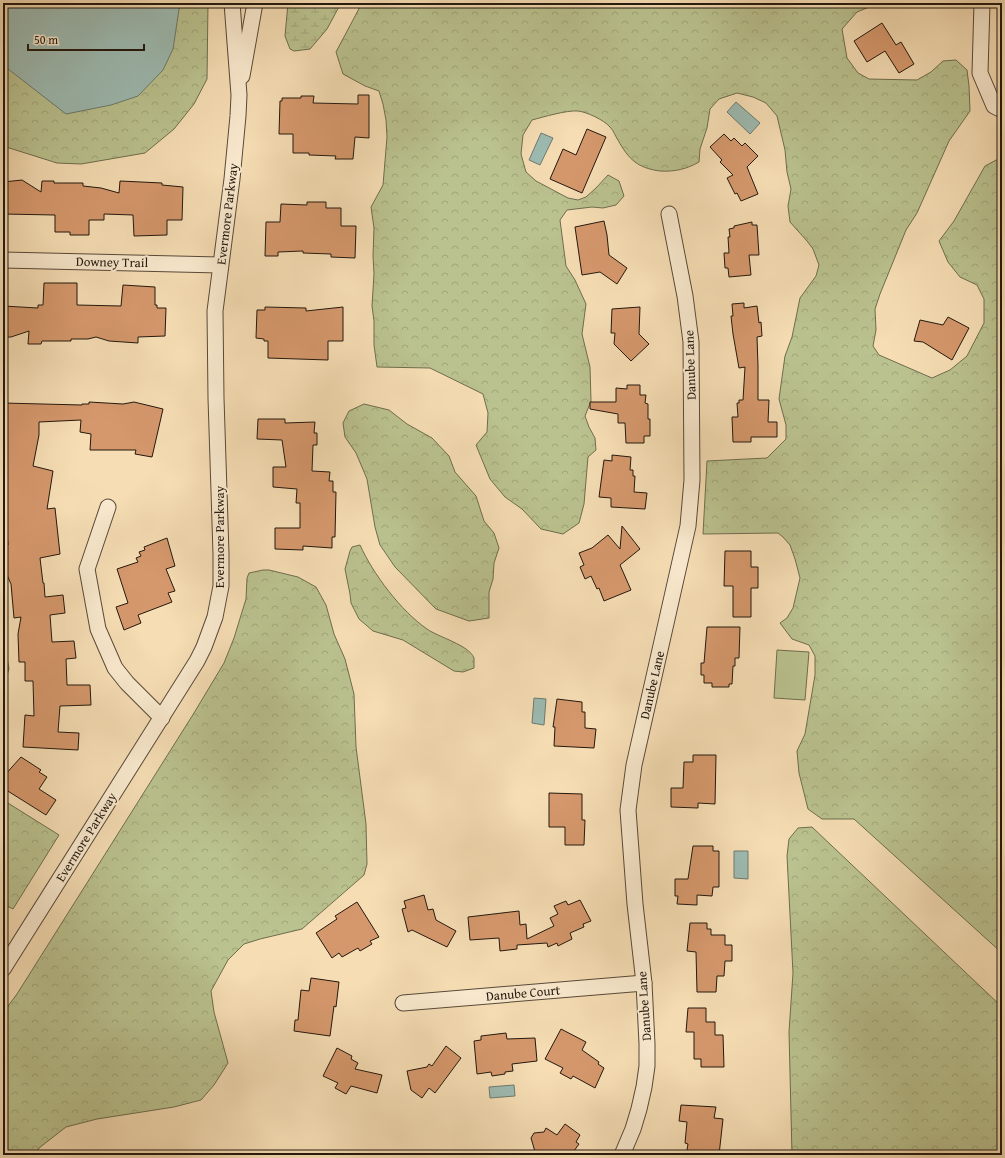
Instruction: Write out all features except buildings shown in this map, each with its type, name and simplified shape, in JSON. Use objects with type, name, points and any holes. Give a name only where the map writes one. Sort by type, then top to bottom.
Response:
[{"type":"street","name":"Evermore Parkway","points":[[232,3],[239,95]]},
{"type":"street","name":"Evermore Parkway","points":[[3,969],[162,718],[204,647],[215,617],[221,586],[221,554],[215,311],[232,179],[239,95],[256,3]]},
{"type":"street","points":[[982,3],[980,73],[998,108]]},
{"type":"street","name":"Danube Lane","points":[[622,1155],[633,1129],[639,1109],[647,1066],[644,984],[635,904],[628,810],[634,766],[688,526],[692,480],[691,342],[685,296],[669,214]]},
{"type":"street","name":"Downey Trail","points":[[3,260],[220,264]]},
{"type":"street","points":[[108,507],[87,570],[98,629],[115,668],[127,683],[162,718]]},
{"type":"street","name":"Danube Court","points":[[403,1003],[644,984]]},
{"type":"green space","points":[[3,3],[208,3],[207,79],[194,104],[174,129],[145,153],[81,164],[57,163],[3,146]]},
{"type":"green space","points":[[288,3],[341,3],[327,29],[310,49],[294,51],[290,49],[285,36]]},
{"type":"green space","points":[[362,3],[879,3],[857,12],[842,29],[847,58],[858,73],[869,79],[917,80],[931,72],[943,61],[956,60],[967,70],[970,111],[949,141],[917,213],[906,230],[875,309],[876,330],[873,346],[879,355],[932,378],[950,370],[967,356],[984,323],[984,299],[977,285],[960,277],[948,262],[939,241],[954,221],[985,166],[1002,157],[1002,953],[854,819],[822,819],[808,809],[799,773],[797,751],[805,734],[815,675],[815,656],[809,645],[792,639],[780,623],[787,618],[793,608],[800,578],[790,545],[778,533],[703,534],[707,461],[767,458],[786,439],[786,425],[779,399],[785,356],[792,337],[800,298],[816,276],[819,265],[813,249],[790,222],[788,206],[791,189],[787,172],[785,150],[777,116],[766,103],[753,97],[737,93],[719,99],[710,109],[707,128],[700,149],[699,162],[685,168],[670,171],[652,170],[635,162],[626,153],[613,130],[607,124],[595,117],[578,111],[555,114],[532,120],[523,135],[521,154],[526,172],[536,181],[568,198],[578,200],[586,197],[608,175],[619,181],[624,196],[616,205],[603,208],[592,207],[567,210],[560,220],[566,266],[575,280],[586,304],[582,334],[590,367],[591,401],[585,416],[595,438],[596,450],[588,457],[584,504],[579,523],[563,534],[541,529],[522,509],[505,497],[490,479],[476,445],[487,432],[488,413],[483,394],[430,368],[377,367],[372,306],[374,228],[371,207],[383,185],[387,137],[386,120],[379,91],[365,86],[343,74],[336,52]]},
{"type":"green space","points":[[364,404],[389,410],[407,424],[432,438],[449,456],[455,472],[476,496],[484,521],[494,533],[499,548],[494,563],[493,579],[489,592],[489,618],[469,621],[436,609],[395,567],[380,545],[375,527],[367,479],[356,453],[345,437],[343,423],[349,411]]},
{"type":"green space","points":[[360,545],[380,580],[407,612],[427,629],[460,645],[471,653],[474,658],[474,668],[463,672],[454,671],[403,640],[373,631],[359,619],[351,603],[345,569],[352,547]]},
{"type":"green space","points":[[263,570],[298,577],[316,587],[326,605],[334,634],[345,659],[354,694],[356,747],[366,824],[367,864],[364,875],[302,929],[244,944],[228,960],[211,991],[214,1012],[228,1063],[214,1085],[201,1100],[174,1107],[97,1119],[66,1127],[39,1148],[35,1155],[3,1155],[3,1013],[17,994],[224,663],[234,638],[246,599],[247,578],[249,573]]},
{"type":"green space","points":[[3,636],[9,669],[3,686]]},
{"type":"green space","points":[[777,650],[809,652],[805,700],[774,698]]},
{"type":"green space","points":[[3,800],[59,835],[13,909],[3,904]]},
{"type":"green space","points":[[812,827],[1002,1007],[1002,1147],[999,1155],[792,1155],[789,1032],[793,973],[787,856],[789,839],[798,828]]},
{"type":"water","points":[[3,3],[180,3],[173,49],[163,70],[138,96],[111,105],[66,114],[3,65]]},
{"type":"water","points":[[736,102],[760,123],[750,134],[727,112]]},
{"type":"water","points":[[541,133],[553,138],[540,165],[529,160]]},
{"type":"water","points":[[534,698],[546,699],[544,725],[532,723]]},
{"type":"water","points":[[734,851],[748,851],[748,879],[734,878]]},
{"type":"water","points":[[514,1085],[515,1096],[490,1098],[489,1087]]}]
